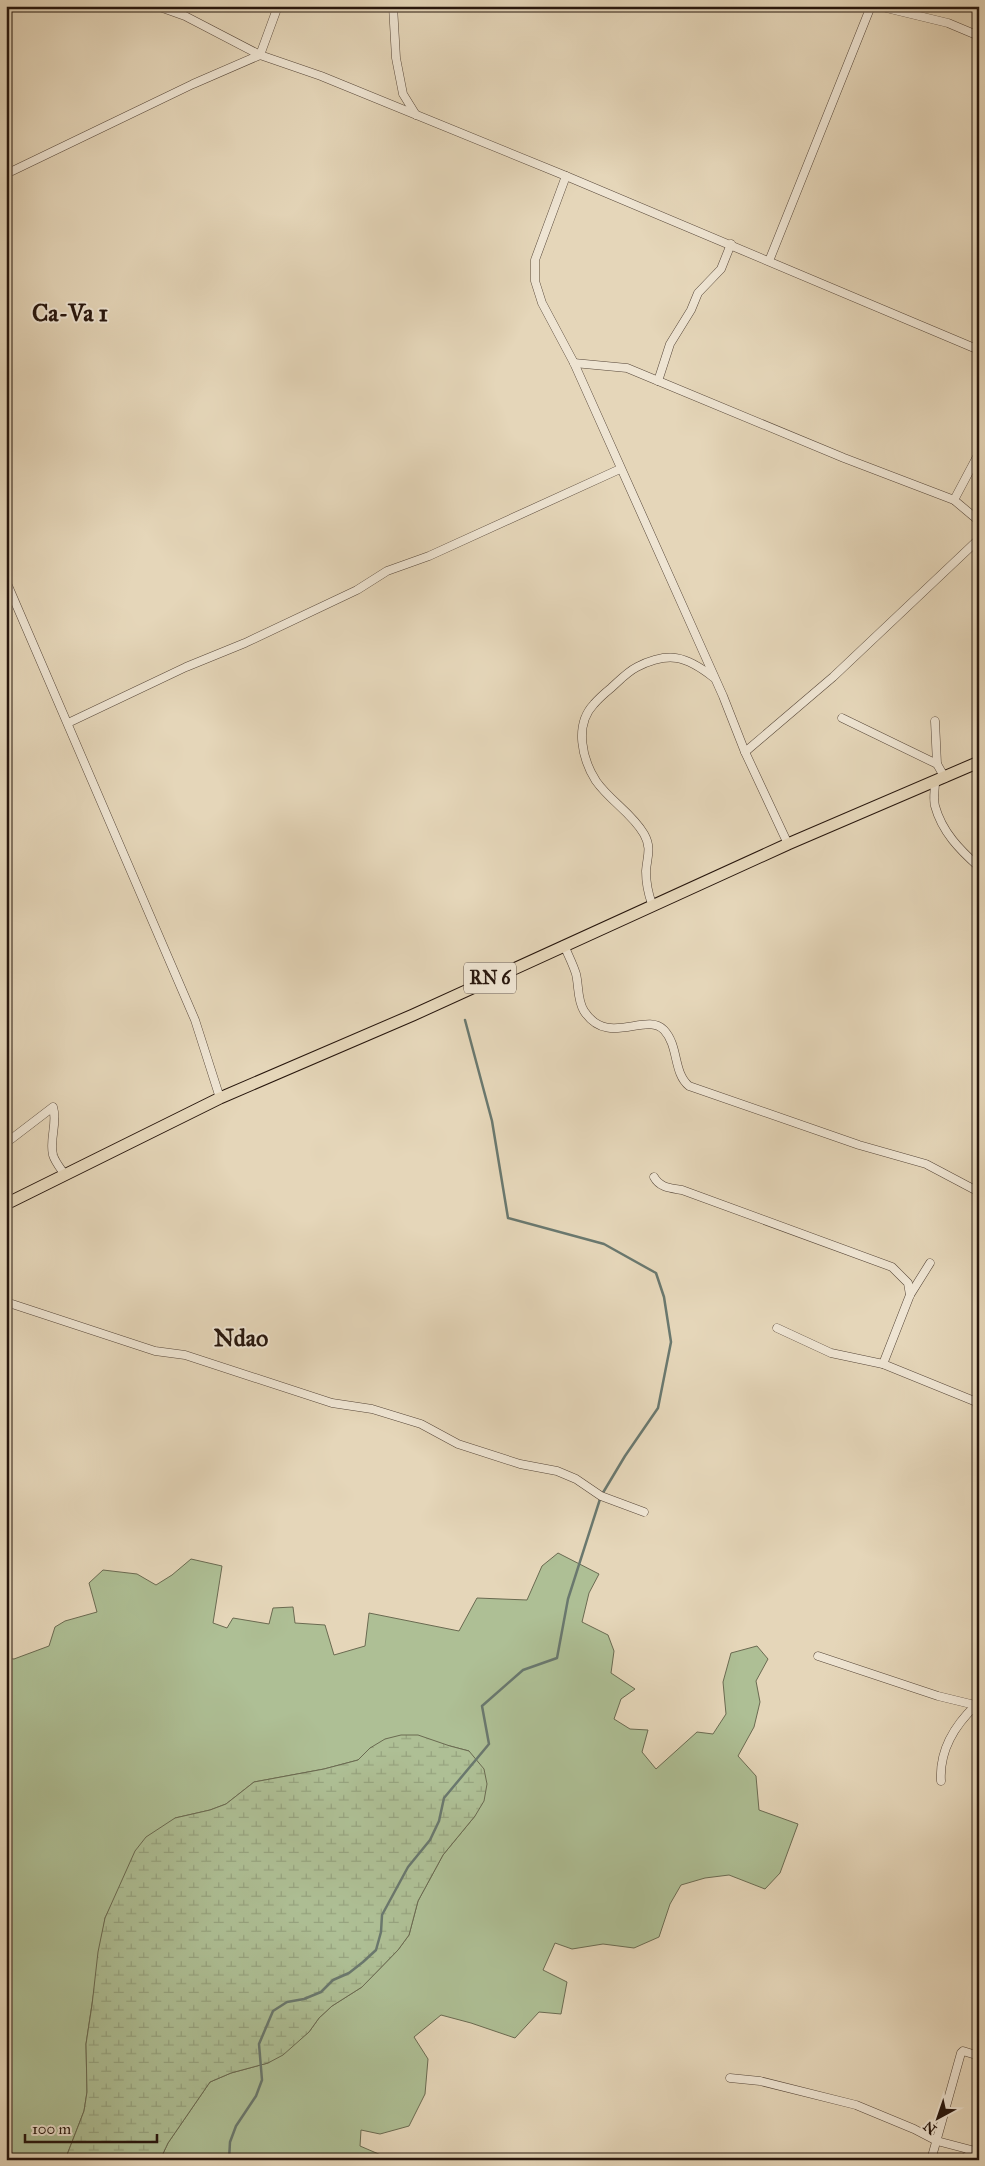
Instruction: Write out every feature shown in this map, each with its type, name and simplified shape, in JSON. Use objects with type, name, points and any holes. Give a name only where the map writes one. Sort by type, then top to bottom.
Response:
[{"type":"main road","name":"RN 6","points":[[6,1204],[220,1098],[364,1036],[564,946],[652,904],[979,762]]},
{"type":"street","points":[[158,6],[185,16],[260,55],[321,76],[566,176],[979,350]]},
{"type":"street","points":[[6,174],[192,84],[260,55],[278,6]]},
{"type":"street","points":[[393,6],[396,58],[403,94],[416,115]]},
{"type":"street","points":[[769,261],[871,6]]},
{"type":"street","points":[[878,6],[948,23],[979,36]]},
{"type":"street","points":[[566,176],[535,260],[535,281],[542,304],[574,363],[715,678],[745,752],[788,844]]},
{"type":"street","points":[[6,242],[6,275]]},
{"type":"street","points":[[658,381],[670,344],[692,310],[698,293],[721,269],[731,244]]},
{"type":"street","points":[[574,363],[627,368],[844,458],[954,500],[979,521]]},
{"type":"street","points":[[954,500],[979,453]]},
{"type":"street","points":[[68,723],[186,667],[245,643],[357,590],[387,571],[429,556],[620,469]]},
{"type":"street","points":[[745,752],[833,677],[979,539]]},
{"type":"street","points":[[6,581],[195,1020],[220,1098]]},
{"type":"street","points":[[652,904],[646,886],[649,845],[636,822],[597,782],[584,758],[582,730],[586,716],[593,704],[630,671],[661,658],[676,656],[698,665],[715,678]]},
{"type":"street","points":[[842,718],[937,764]]},
{"type":"street","points":[[935,720],[937,764],[940,780],[934,804],[945,829],[957,847],[979,867]]},
{"type":"street","points":[[564,946],[576,974],[583,1009],[589,1017],[597,1024],[610,1028],[652,1024],[658,1026],[670,1039],[677,1057],[681,1077],[689,1086],[825,1133],[926,1164],[979,1192]]},
{"type":"street","points":[[6,1143],[53,1107],[55,1118],[52,1146],[53,1156],[65,1175]]},
{"type":"street","points":[[654,1177],[657,1183],[664,1187],[682,1190],[892,1268],[908,1283],[910,1295]]},
{"type":"street","points":[[883,1364],[910,1295],[930,1262]]},
{"type":"street","points":[[6,1302],[156,1351],[185,1356],[332,1403],[372,1409],[421,1424],[458,1444],[520,1464],[557,1471],[576,1479],[601,1496],[644,1512]]},
{"type":"street","points":[[777,1328],[831,1353],[883,1364],[978,1403],[979,1422]]},
{"type":"street","points":[[818,1656],[938,1696],[977,1705]]},
{"type":"street","points":[[940,1780],[940,1769],[954,1729],[977,1705]]},
{"type":"street","points":[[930,2160],[961,2053],[963,2051],[979,2056]]},
{"type":"street","points":[[730,2078],[760,2082],[856,2106],[914,2129],[937,2141],[978,2151]]},
{"type":"street","points":[[961,2160],[978,2151]]},
{"type":"green space","points":[[558,1553],[599,1574],[589,1593],[582,1622],[608,1635],[614,1651],[611,1673],[635,1689],[621,1699],[614,1719],[630,1729],[648,1730],[642,1752],[656,1769],[697,1732],[713,1734],[726,1714],[723,1682],[731,1653],[757,1646],[768,1659],[756,1681],[760,1702],[754,1727],[738,1756],[756,1776],[759,1810],[798,1824],[780,1873],[765,1889],[729,1875],[705,1878],[681,1885],[670,1904],[659,1937],[634,1948],[603,1944],[572,1949],[555,1943],[543,1970],[567,1982],[561,2014],[539,2012],[515,2038],[441,2015],[414,2037],[428,2059],[425,2094],[409,2126],[380,2134],[361,2130],[360,2146],[388,2158],[388,2160],[160,2160],[168,2143],[210,2082],[231,2073],[268,2063],[309,2032],[319,2018],[332,2006],[362,1987],[398,1950],[409,1935],[418,1901],[443,1855],[475,1816],[469,1751],[450,1746],[370,1748],[358,1760],[324,1769],[254,1782],[226,1804],[210,1810],[175,1818],[113,1902],[105,1918],[86,2044],[87,2092],[84,2111],[65,2160],[6,2160],[6,1658],[14,1659],[49,1646],[55,1627],[65,1621],[97,1612],[89,1583],[103,1570],[137,1574],[156,1585],[172,1575],[191,1559],[222,1566],[213,1623],[227,1628],[233,1618],[269,1624],[273,1608],[293,1607],[295,1623],[325,1625],[334,1655],[365,1646],[369,1613],[459,1631],[477,1598],[527,1600],[542,1566]]},
{"type":"green space","points":[[401,1735],[418,1735],[469,1751],[484,1769],[487,1784],[484,1801],[475,1816],[443,1855],[418,1901],[409,1935],[398,1950],[362,1987],[332,2006],[319,2018],[309,2032],[283,2055],[268,2063],[231,2073],[210,2082],[168,2143],[160,2160],[65,2160],[84,2111],[87,2092],[86,2044],[98,1952],[105,1918],[135,1851],[146,1837],[175,1818],[210,1810],[226,1804],[254,1782],[324,1769],[358,1760],[370,1748],[385,1739]]},
{"type":"waterway","points":[[229,2160],[230,2142],[236,2126],[256,2096],[262,2080],[259,2044],[273,2011],[287,2002],[304,1999],[321,1992],[333,1980],[349,1973],[376,1950],[381,1932],[382,1915],[408,1867],[430,1840],[439,1821],[444,1798],[489,1744],[482,1706],[523,1670],[557,1658],[568,1599],[601,1496],[625,1456],[658,1408],[671,1342],[664,1297],[656,1273],[604,1244],[508,1218],[492,1121],[465,1020]]},
{"type":"district","name":"Ca-Va 1","points":[[70,313]]},
{"type":"district","name":"Ndao","points":[[241,1338]]}]
